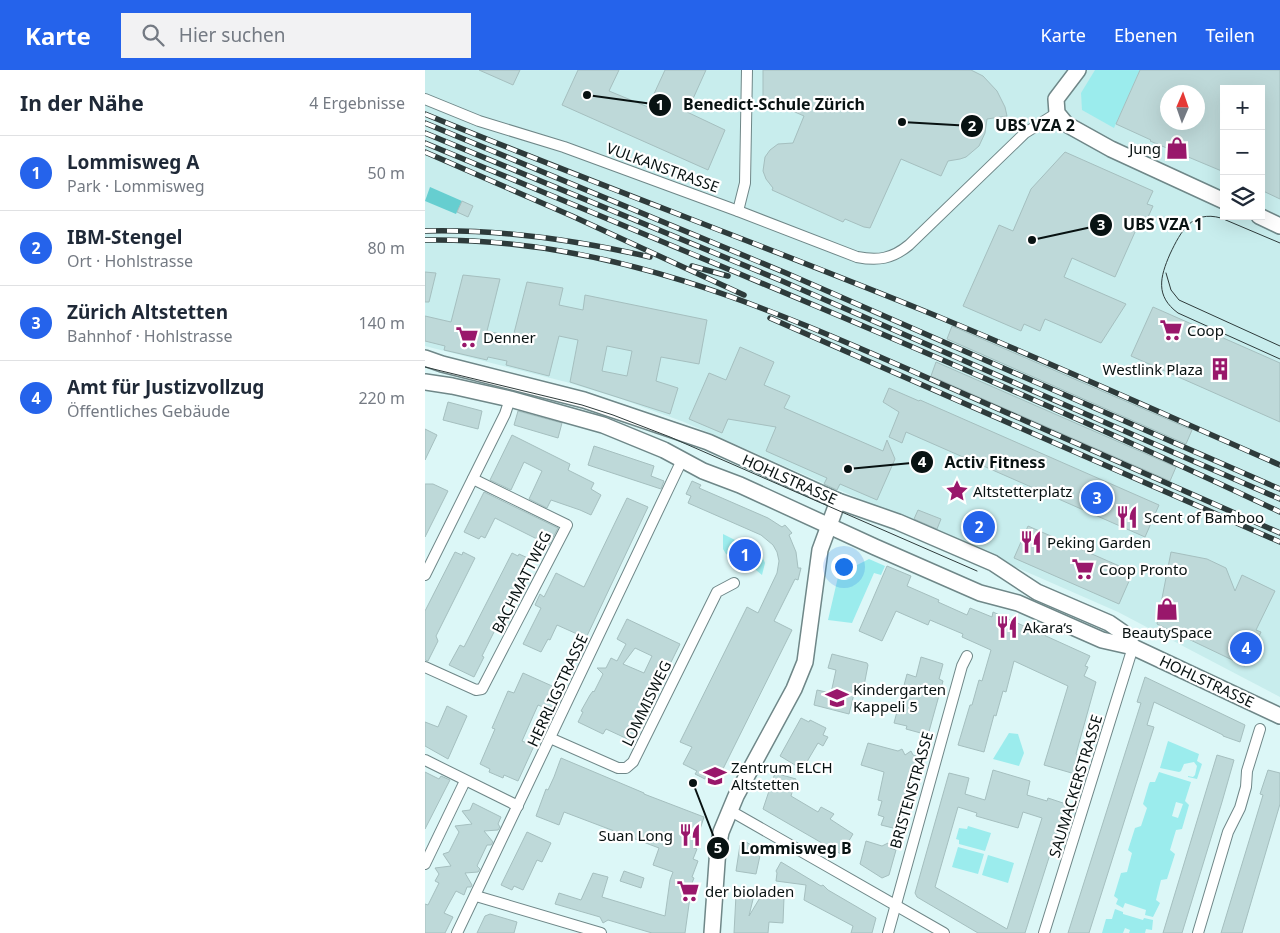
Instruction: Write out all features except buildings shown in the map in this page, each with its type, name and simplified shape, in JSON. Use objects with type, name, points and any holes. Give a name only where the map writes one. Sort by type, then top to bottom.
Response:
[{"type":"street","points":[[738,211],[746,175],[747,70]]},
{"type":"street","points":[[1078,70],[1056,99],[1057,113],[1066,124],[1111,149],[1220,199]]},
{"type":"street","name":"VULKANSTRASSE","points":[[425,99],[479,121],[564,147],[857,257],[877,260],[891,257],[909,246],[1025,133],[1057,113]]},
{"type":"street","points":[[1265,219],[1280,226]]},
{"type":"street","name":"HOHLSTRASSE","points":[[425,358],[613,408],[708,442],[839,501],[898,522],[993,562],[1037,592],[1109,623],[1122,632],[1133,647]]},
{"type":"street","name":"HOHLSTRASSE","points":[[425,382],[452,386],[510,400],[603,425],[664,450],[682,460],[980,593],[1018,603],[1102,640],[1133,647],[1280,716]]},
{"type":"street","points":[[425,575],[505,414],[510,400]]},
{"type":"street","name":"HERRLIGSTRASSE","points":[[457,933],[682,460]]},
{"type":"street","name":"BACHMATTWEG","points":[[425,667],[476,690],[483,689],[567,525],[473,479]]},
{"type":"street","points":[[712,933],[718,848],[729,810],[794,689],[805,662],[820,550],[828,525],[839,501]]},
{"type":"street","name":"LOMMISWEG","points":[[551,738],[618,768],[626,768],[633,762],[717,592],[734,583]]},
{"type":"street","name":"SAUMACKERSTRASSE","points":[[1044,933],[1133,647]]},
{"type":"street","name":"BRISTENSTRASSE","points":[[888,933],[962,666],[967,656]]},
{"type":"street","points":[[1198,933],[1229,832],[1240,808],[1246,787],[1247,771],[1260,729]]},
{"type":"street","points":[[425,760],[518,806]]},
{"type":"street","points":[[425,864],[465,781]]},
{"type":"street","points":[[729,810],[944,933]]},
{"type":"street","points":[[476,896],[601,933]]},
{"type":"shaded area","points":[[425,70],[1280,70],[1265,85],[1220,85],[1220,220],[1265,220],[1265,160],[1280,166],[1280,697],[1118,612],[684,422],[621,399],[566,382],[425,346]]},
{"type":"shaded area","points":[[1095,70],[1140,70],[1114,128],[1082,110],[1081,93]]},
{"type":"shaded area","points":[[430,187],[462,201],[456,214],[425,201]]},
{"type":"shaded area","points":[[723,534],[761,553],[765,563],[762,575],[751,566],[726,554],[723,549]]},
{"type":"shaded area","points":[[869,559],[885,566],[881,575],[874,573],[852,623],[828,620],[838,577],[841,573]]},
{"type":"shaded area","points":[[1009,733],[1018,734],[1024,753],[1019,766],[993,759]]},
{"type":"shaded area","points":[[1168,741],[1199,754],[1197,761],[1202,764],[1197,779],[1188,777],[1195,775],[1197,766],[1194,762],[1184,764],[1179,772],[1160,768]]},
{"type":"shaded area","points":[[1159,772],[1191,782],[1185,801],[1189,805],[1182,829],[1176,830],[1170,850],[1175,854],[1167,879],[1161,880],[1156,900],[1160,903],[1153,917],[1145,915],[1146,910],[1125,903],[1123,908],[1116,904],[1118,899],[1114,896],[1121,873],[1127,872],[1132,853],[1128,850],[1135,828],[1141,826],[1147,808],[1143,804],[1149,784],[1150,782],[1155,782]],"holes":[[[1176,802],[1183,804],[1178,818],[1172,816]]]},
{"type":"shaded area","points":[[968,826],[991,833],[985,851],[959,844],[959,840],[956,839],[959,828],[967,829]]},
{"type":"shaded area","points":[[958,847],[984,854],[978,874],[952,867]]},
{"type":"shaded area","points":[[988,855],[1014,863],[1008,883],[982,875]]},
{"type":"shaded area","points":[[1115,909],[1123,912],[1123,914],[1143,920],[1144,918],[1153,920],[1152,930],[1146,929],[1145,933],[1129,933],[1130,930],[1125,928],[1123,933],[1102,933],[1106,919],[1112,919]]},
{"type":"tram line","points":[[1280,243],[1221,218],[1202,217],[1189,224],[1183,230],[1170,254],[1162,278],[1163,293],[1166,300],[1178,313],[1280,359]]},
{"type":"tram line","points":[[1166,273],[1171,290],[1179,300],[1280,346]]},
{"type":"tram line","points":[[425,367],[582,405],[613,415],[670,437],[977,571]]},
{"type":"railway","points":[[425,114],[922,310],[1280,465]]},
{"type":"railway","points":[[425,123],[786,273],[1280,489]]},
{"type":"railway","points":[[425,133],[782,281],[1280,499]]},
{"type":"railway","points":[[425,143],[961,368],[1280,512]]},
{"type":"railway","points":[[425,152],[572,216],[744,295]]},
{"type":"railway","points":[[425,231],[482,232],[539,237],[594,245],[650,257]]},
{"type":"railway","points":[[425,240],[496,242],[564,251],[631,266],[697,285],[761,308],[889,361],[1280,533]]},
{"type":"railway","points":[[692,266],[728,276]]},
{"type":"railway","points":[[770,318],[1280,542]]},
{"type":"place","name":"Benedict-Schule Zürich","points":[[587,95]]},
{"type":"place","name":"UBS VZA 2","points":[[902,122]]},
{"type":"place","name":"Jung","points":[[1177,148]]},
{"type":"place","name":"UBS VZA 1","points":[[1032,240]]},
{"type":"place","name":"Coop","points":[[1171,330]]},
{"type":"place","name":"Denner","points":[[467,337]]},
{"type":"place","name":"Westlink Plaza","points":[[1220,369]]},
{"type":"place","name":"Activ Fitness","points":[[848,469]]},
{"type":"place","name":"Altstetterplatz","points":[[957,491]]},
{"type":"place","name":"Zürich Altstetten","points":[[1097,498]]},
{"type":"place","name":"Scent of Bamboo","points":[[1127,517]]},
{"type":"place","name":"IBM-Stengel","points":[[979,527]]},
{"type":"place","name":"Peking Garden","points":[[1031,542]]},
{"type":"place","name":"Lommisweg A","points":[[745,555]]},
{"type":"place","name":"Coop Pronto","points":[[1083,569]]},
{"type":"place","name":"BeautySpace","points":[[1167,609]]},
{"type":"place","name":"Akara‘s","points":[[1007,627]]},
{"type":"place","name":"Amt für Justizvollzug","points":[[1246,648]]},
{"type":"place","name":"Kindergarten Kappeli 5","points":[[837,698]]},
{"type":"place","name":"Zentrum ELCH Altstetten","points":[[715,776]]},
{"type":"place","name":"Lommisweg B","points":[[693,783]]},
{"type":"place","name":"Suan Long","points":[[690,835]]},
{"type":"place","name":"der bioladen","points":[[688,891]]}]
